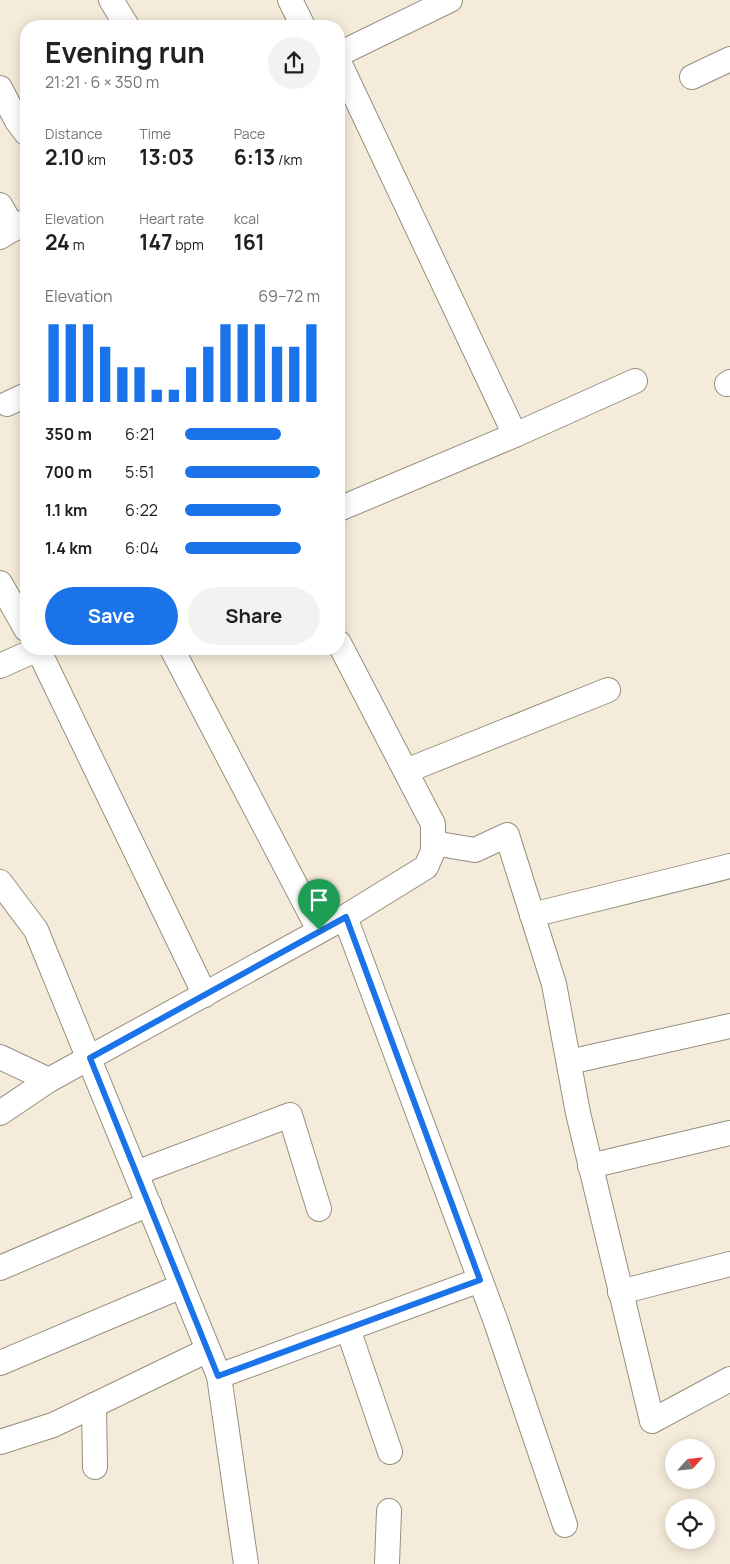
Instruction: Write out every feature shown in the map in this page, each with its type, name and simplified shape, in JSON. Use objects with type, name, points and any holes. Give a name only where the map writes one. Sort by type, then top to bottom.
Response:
[{"type":"street","points":[[111,0],[123,20]]},
{"type":"street","points":[[290,0],[300,20]]},
{"type":"street","points":[[345,51],[450,0]]},
{"type":"street","points":[[692,77],[730,59]]},
{"type":"street","points":[[345,75],[515,435]]},
{"type":"street","points":[[0,88],[20,124]]},
{"type":"street","points":[[0,205],[13,229]]},
{"type":"street","points":[[345,506],[515,435],[635,381]]},
{"type":"street","points":[[0,583],[20,618]]},
{"type":"street","points":[[0,1113],[49,1080],[319,930],[346,917],[426,867],[433,852],[433,824],[345,654]]},
{"type":"street","points":[[0,666],[25,655]]},
{"type":"street","points":[[41,655],[205,995]]},
{"type":"street","points":[[175,655],[319,930]]},
{"type":"street","points":[[406,771],[608,690]]},
{"type":"street","points":[[433,843],[475,850],[507,835],[554,984],[590,1166],[652,1422],[730,1379]]},
{"type":"street","points":[[532,915],[730,866]]},
{"type":"street","points":[[0,882],[36,930],[90,1058],[218,1376],[246,1564]]},
{"type":"street","points":[[346,917],[480,1280],[565,1526]]},
{"type":"street","points":[[569,1062],[730,1026]]},
{"type":"street","points":[[0,1057],[49,1080]]},
{"type":"street","points":[[136,1173],[290,1116],[319,1209]]},
{"type":"street","points":[[590,1166],[730,1132]]},
{"type":"street","points":[[0,1268],[149,1204]]},
{"type":"street","points":[[620,1292],[730,1264]]},
{"type":"street","points":[[218,1376],[480,1280]]},
{"type":"street","points":[[0,1363],[182,1286]]},
{"type":"street","points":[[348,1329],[390,1452]]},
{"type":"street","points":[[0,1442],[53,1425],[208,1350]]},
{"type":"street","points":[[94,1405],[96,1468]]},
{"type":"street","points":[[387,1564],[389,1511]]},
{"type":"route","points":[[346,917],[480,1280],[218,1376],[90,1058],[319,930],[346,917]]}]
